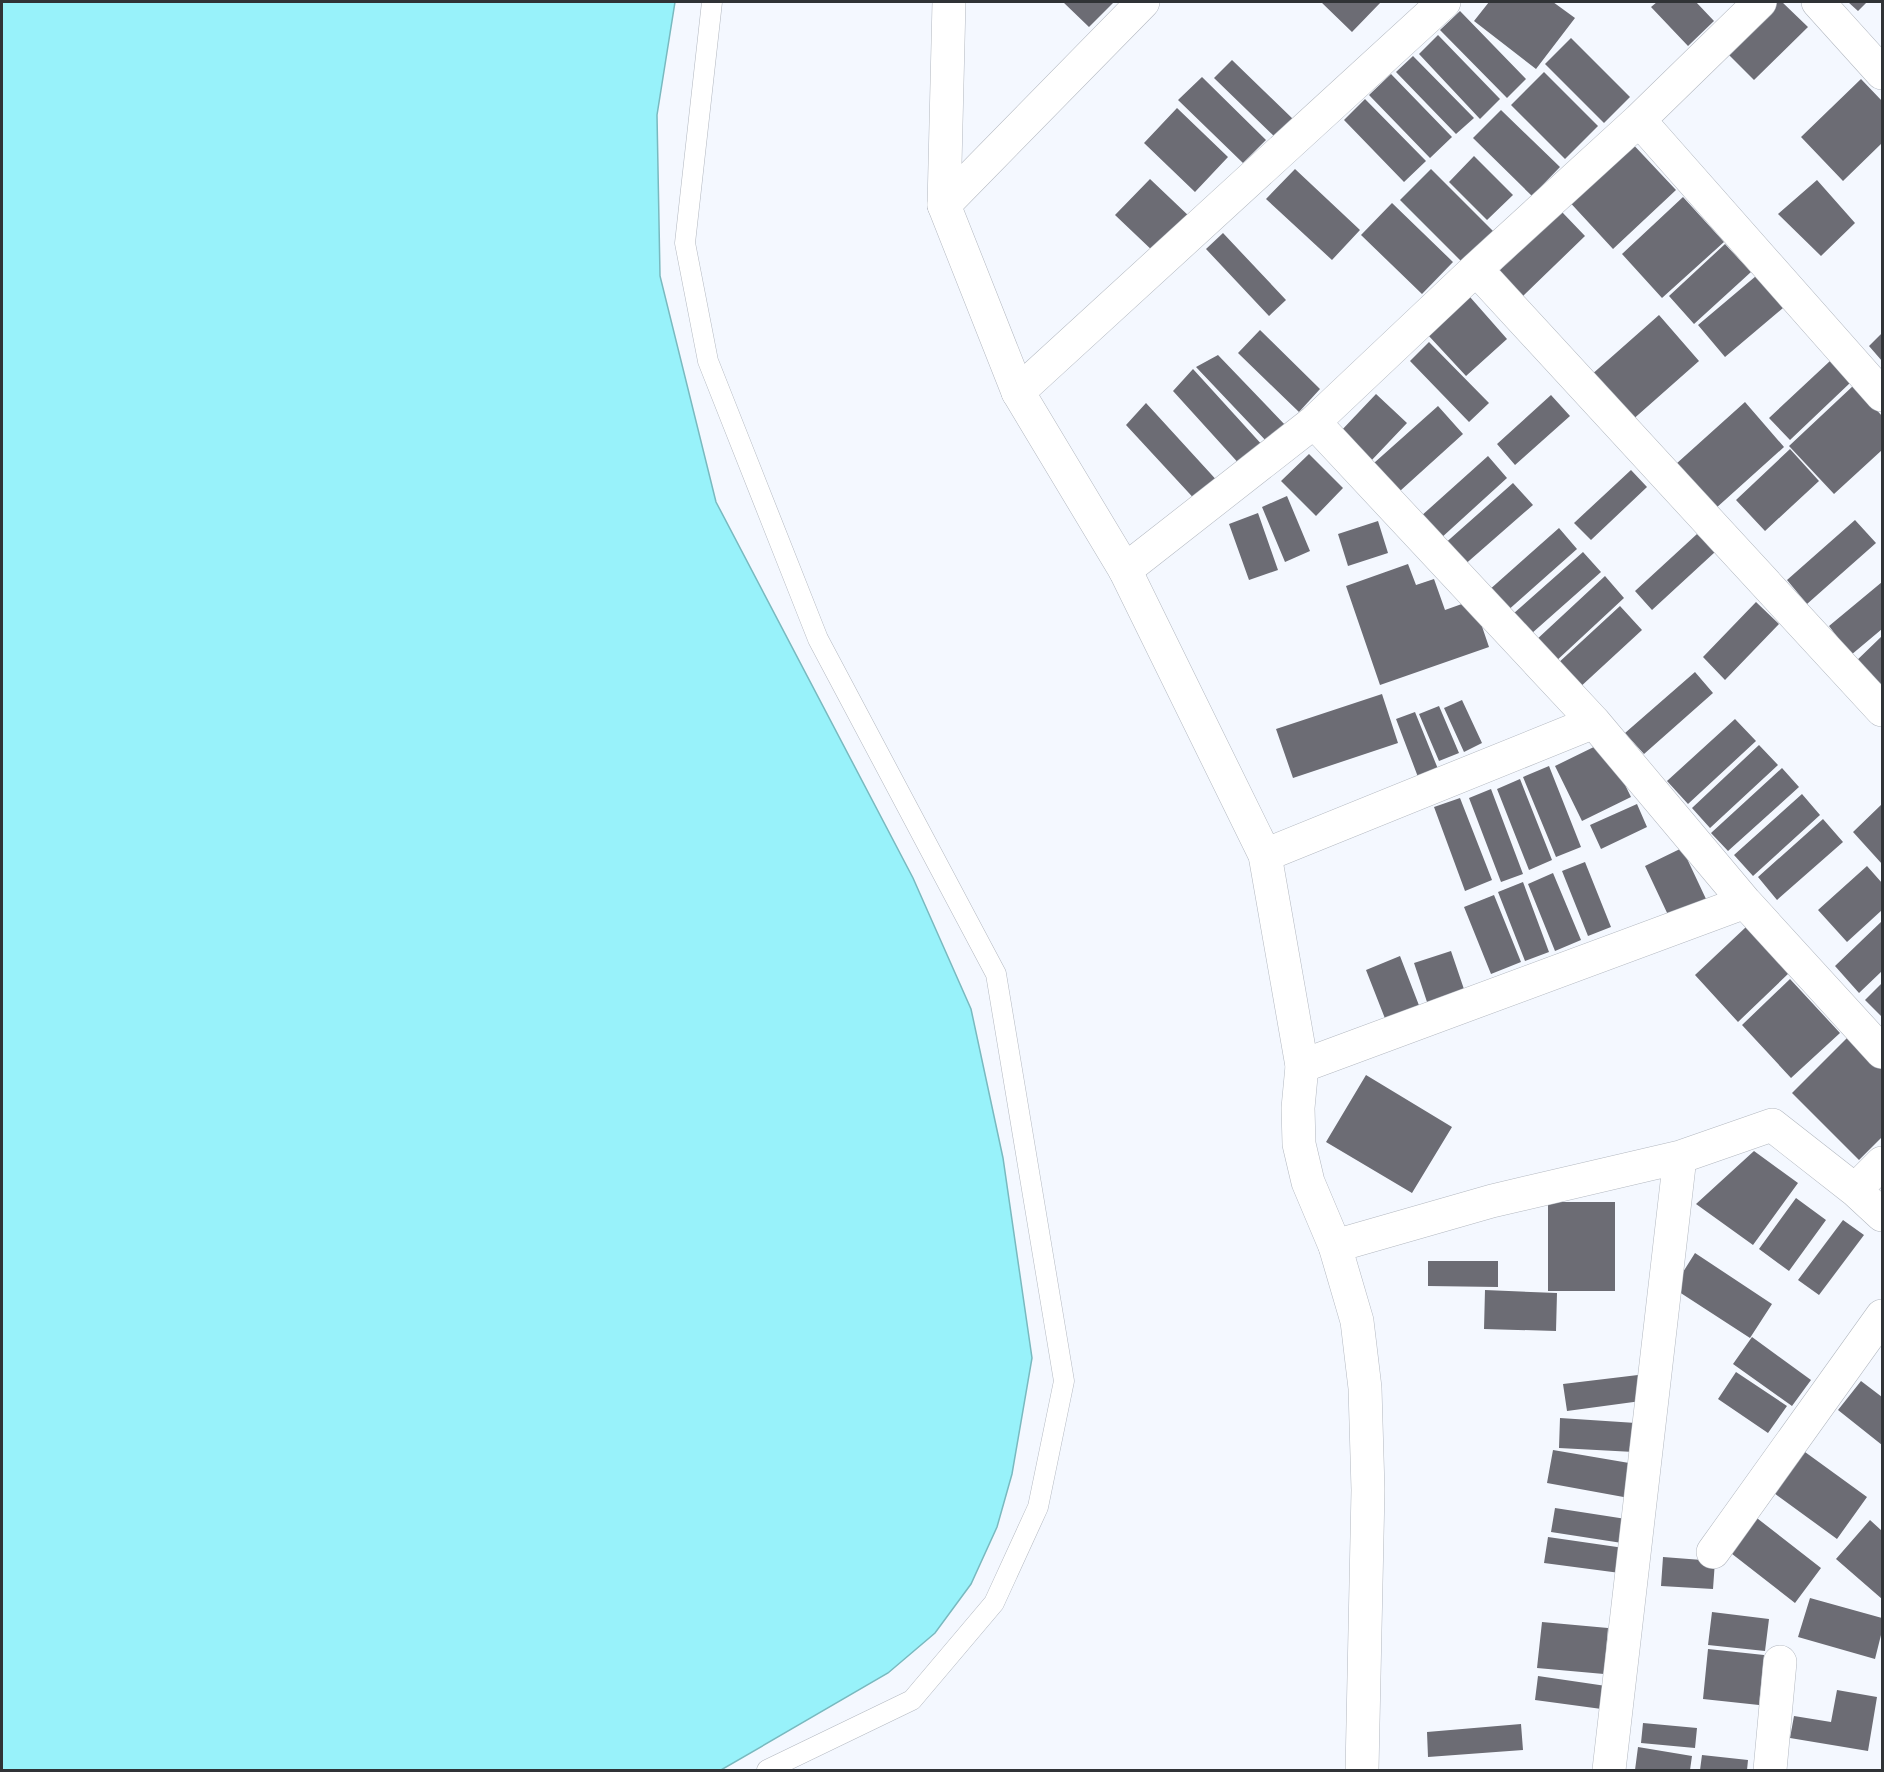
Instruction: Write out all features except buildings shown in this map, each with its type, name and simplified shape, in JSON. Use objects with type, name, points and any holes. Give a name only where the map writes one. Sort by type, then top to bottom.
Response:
[{"type":"street","points":[[950,2],[944,205],[1017,392],[1125,570],[1265,855],[1302,1066],[1299,1144],[1308,1182],[1335,1246],[1357,1322],[1365,1388],[1368,1490],[1362,1770]]},
{"type":"street","points":[[944,205],[1143,2]]},
{"type":"street","points":[[1017,392],[1444,2]]},
{"type":"street","points":[[1818,2],[1882,73]]},
{"type":"street","points":[[1125,570],[1314,423],[1476,269],[1639,120],[1740,8]]},
{"type":"street","points":[[1639,120],[1882,395]]},
{"type":"street","points":[[1476,269],[1882,710]]},
{"type":"street","points":[[1314,423],[1594,722],[1745,902],[1882,1052]]},
{"type":"street","points":[[1265,855],[1594,722]]},
{"type":"street","points":[[1302,1066],[1745,902]]},
{"type":"street","points":[[1335,1246],[1492,1201],[1680,1157],[1772,1125],[1855,1190],[1882,1215]]},
{"type":"street","points":[[1609,1770],[1680,1157]]},
{"type":"street","points":[[1855,1190],[1882,1164]]},
{"type":"street","points":[[1713,1552],[1882,1316]]},
{"type":"street","points":[[1770,1770],[1780,1662]]},
{"type":"lane","points":[[712,2],[685,243],[708,361],[818,639],[996,975],[1064,1381],[1038,1507],[994,1603],[912,1700],[767,1770]]},
{"type":"water","points":[[2,2],[675,2],[657,115],[660,276],[716,502],[913,878],[971,1009],[1003,1158],[1032,1358],[1012,1474],[997,1527],[971,1584],[935,1633],[888,1673],[721,1770],[2,1770]]}]
